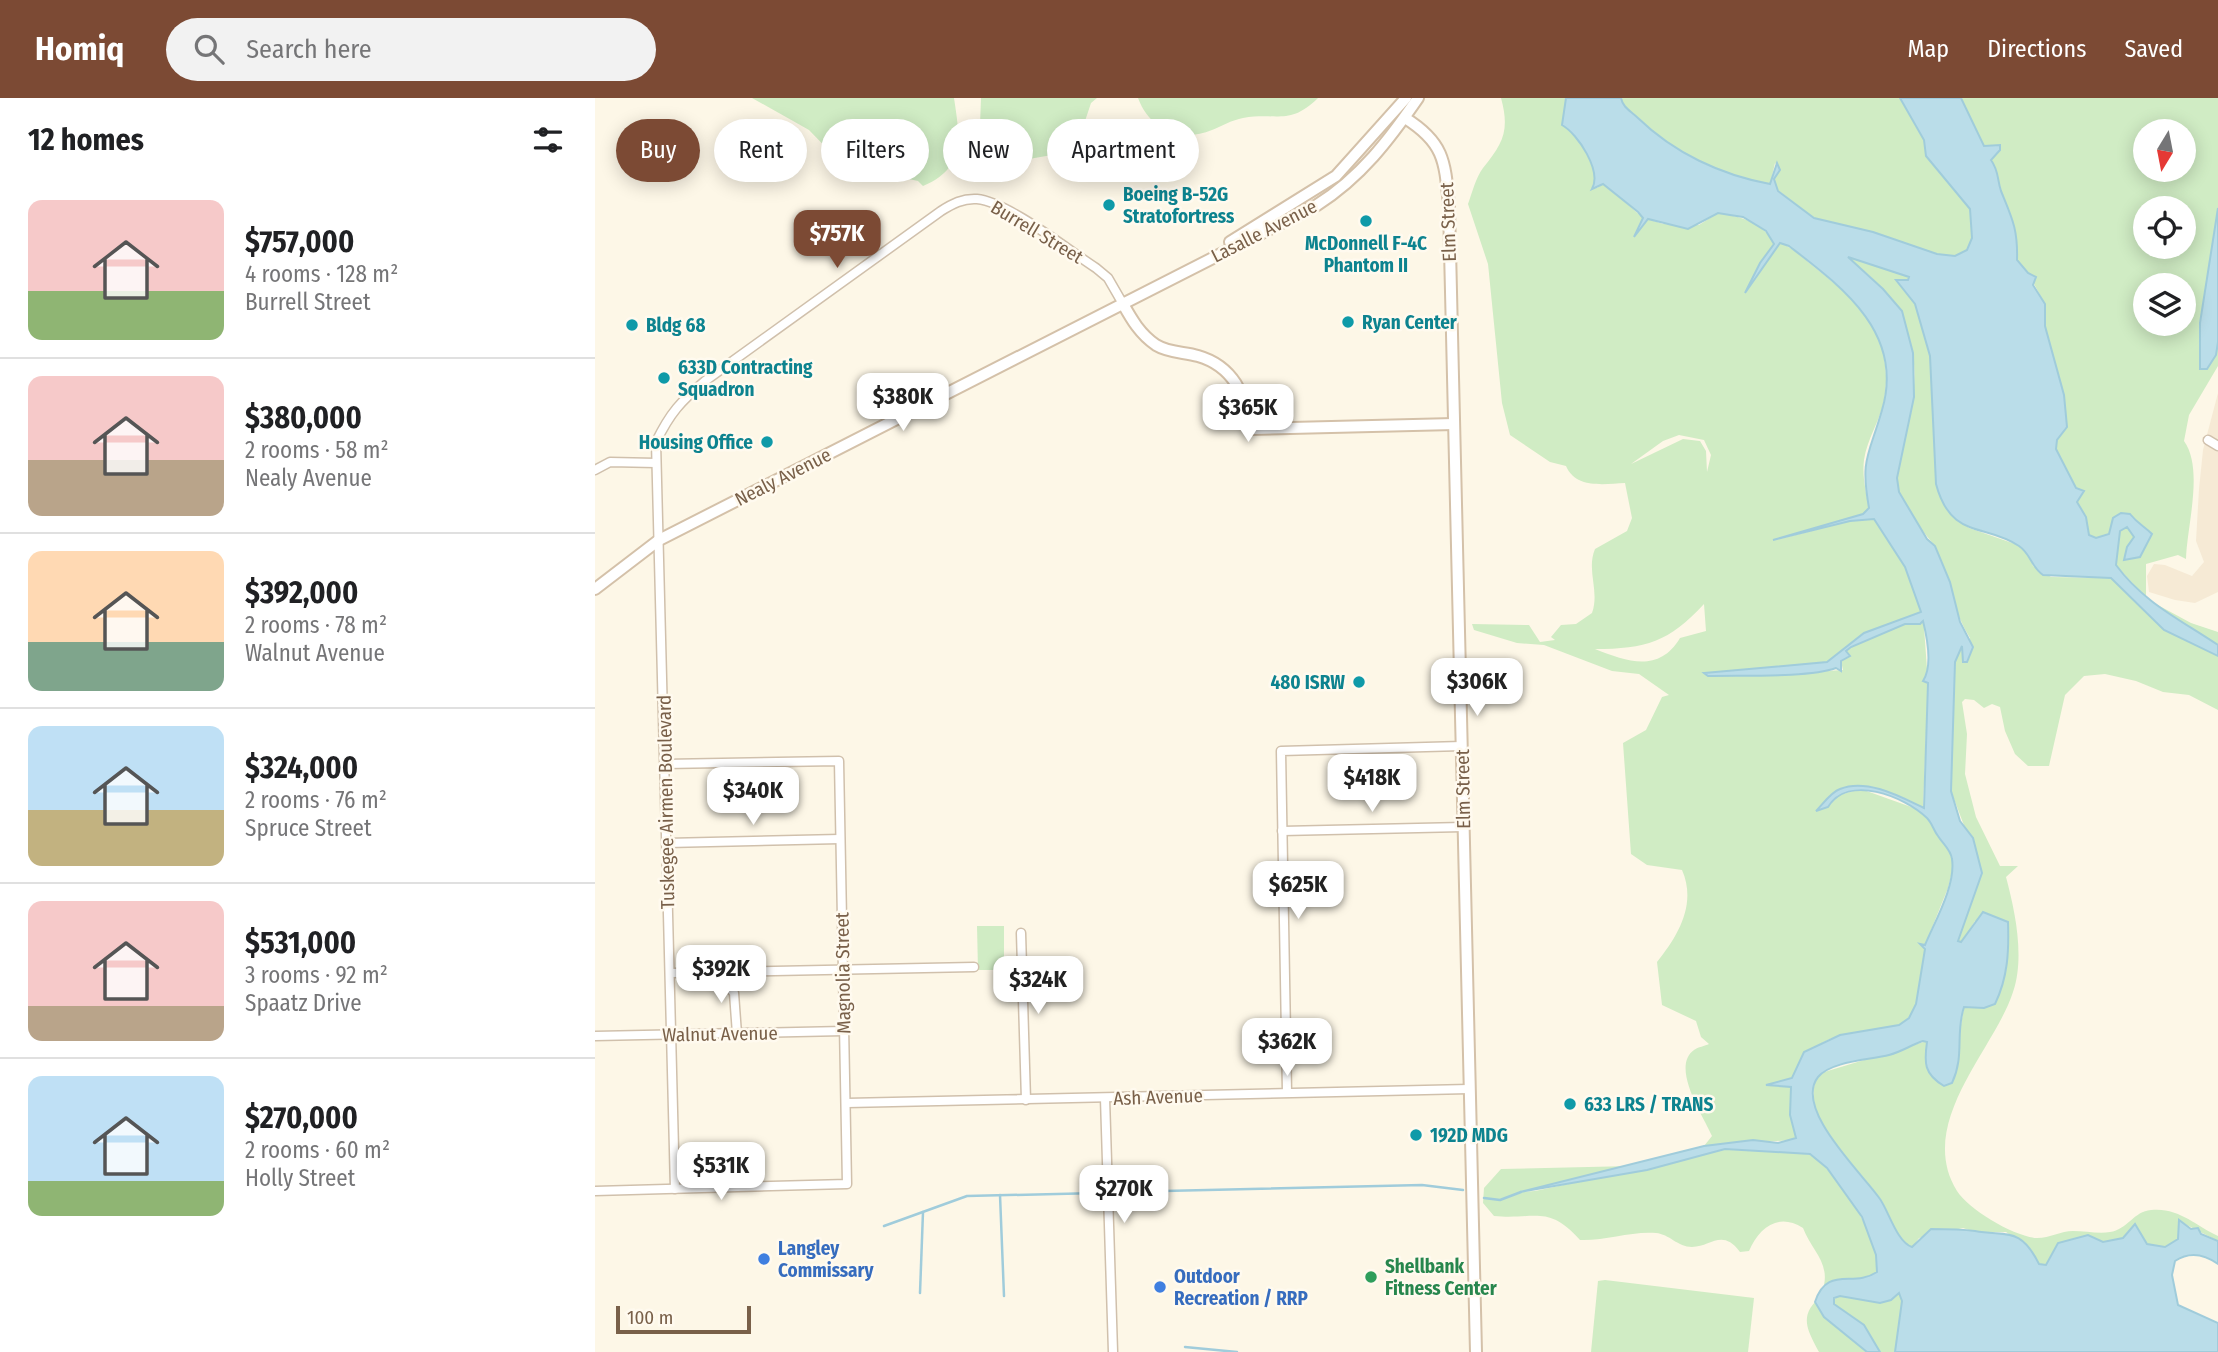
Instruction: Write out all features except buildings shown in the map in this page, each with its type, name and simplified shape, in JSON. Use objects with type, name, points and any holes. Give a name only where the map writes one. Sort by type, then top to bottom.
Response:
[{"type":"street","name":"Lasalle Avenue","points":[[1202,262],[1336,176],[1406,98]]},
{"type":"street","name":"Lasalle Avenue","points":[[1202,262],[1291,220],[1338,192],[1376,156],[1418,98]]},
{"type":"street","name":"Elm Street","points":[[1405,118],[1435,141],[1446,166],[1476,1352]]},
{"type":"street","name":"Burrell Street","points":[[659,540],[656,442],[676,405],[705,380],[955,203],[979,199],[1006,209],[1104,273],[1123,304]]},
{"type":"street","name":"Nealy Avenue","points":[[595,589],[659,540],[1202,262]]},
{"type":"street","points":[[1123,304],[1140,332],[1158,346],[1212,361],[1227,372],[1239,386],[1248,405],[1251,429],[1454,424]]},
{"type":"street","points":[[2208,440],[2218,446]]},
{"type":"street","points":[[595,470],[610,462],[656,463]]},
{"type":"street","name":"Tuskegee Airmen Boulevard","points":[[659,540],[675,1189]]},
{"type":"street","points":[[1287,1092],[1280,751],[1462,746]]},
{"type":"street","name":"Magnolia Street","points":[[665,764],[839,761],[841,839],[847,1184],[675,1189]]},
{"type":"street","points":[[1282,831],[1464,827]]},
{"type":"street","points":[[667,843],[841,839]]},
{"type":"street","points":[[1021,933],[1026,1100]]},
{"type":"street","points":[[671,973],[974,967]]},
{"type":"street","points":[[715,972],[734,993],[737,1034]]},
{"type":"street","name":"Walnut Avenue","points":[[595,1037],[844,1031]]},
{"type":"street","name":"Ash Avenue","points":[[847,1103],[1468,1089]]},
{"type":"street","points":[[1105,1098],[1113,1352]]},
{"type":"street","points":[[595,1191],[675,1189]]},
{"type":"shaded area","points":[[2218,393],[2218,592],[2195,603],[2175,600],[2149,592],[2147,576],[2154,564],[2165,565],[2192,576],[2204,562],[2196,541],[2199,489],[2203,450]]},
{"type":"green space","points":[[752,98],[954,98],[957,119],[943,119],[943,174],[923,186],[919,182],[929,182],[929,119],[821,119],[821,142],[807,129],[807,119],[789,119]]},
{"type":"green space","points":[[981,98],[1097,98],[1091,103],[1086,119],[1047,119],[1047,156],[1033,158],[1033,119],[980,119]]},
{"type":"green space","points":[[1138,98],[1318,98],[1308,107],[1291,115],[1243,118],[1199,134],[1199,119],[1151,119]]},
{"type":"green space","points":[[1501,98],[1566,98],[1562,125],[1575,136],[1586,152],[1597,188],[1603,184],[1607,186],[1643,218],[1635,235],[1648,219],[1663,224],[1699,225],[1718,213],[1751,222],[1764,231],[1774,244],[1760,263],[1747,291],[1779,242],[1800,255],[1848,296],[1861,310],[1879,341],[1886,378],[1880,415],[1864,460],[1869,508],[1863,514],[1776,540],[1850,521],[1874,519],[1905,567],[1921,612],[1864,633],[1827,662],[1705,673],[1764,675],[1843,670],[1841,661],[1850,655],[1846,651],[1851,647],[1905,624],[1920,624],[1922,620],[1924,627],[1928,683],[1923,808],[1893,794],[1862,790],[1914,808],[1929,819],[1952,855],[1953,868],[1948,888],[1925,945],[1922,944],[1925,949],[1920,985],[1909,1017],[1899,1025],[1886,1029],[1854,1033],[1820,1044],[1805,1057],[1792,1078],[1771,1085],[1792,1086],[1790,1115],[1796,1138],[1791,1140],[1704,1146],[1712,1136],[1691,1092],[1686,1068],[1688,1058],[1694,1050],[1709,1044],[1701,1037],[1696,1021],[1662,1005],[1657,962],[1683,919],[1686,883],[1682,870],[1647,865],[1631,854],[1623,743],[1646,730],[1662,697],[1669,695],[1639,674],[1612,671],[1544,645],[1517,643],[1474,630],[1472,624],[1529,625],[1540,642],[1555,640],[1551,637],[1561,625],[1576,624],[1592,613],[1595,596],[1592,565],[1595,549],[1627,531],[1632,518],[1625,483],[1584,482],[1576,478],[1566,466],[1550,462],[1510,435],[1502,403],[1488,264],[1468,204],[1478,176],[1500,144],[1505,128]],"holes":[[[1679,435],[1704,440],[1711,455],[1707,472],[1706,451],[1700,441],[1683,439],[1631,464],[1663,441]],[[1704,604],[1706,631],[1680,638],[1663,656],[1653,660],[1631,660],[1595,649],[1629,647],[1655,641],[1679,627]],[[1859,789],[1835,796],[1828,807],[1838,790]]]},
{"type":"green space","points":[[1621,98],[1900,98],[1924,140],[1926,156],[1970,209],[1972,238],[1967,250],[1955,256],[1937,254],[1873,232],[1814,218],[1778,190],[1774,179],[1780,170],[1775,163],[1770,185],[1717,169],[1683,152],[1653,131],[1628,109]]},
{"type":"green space","points":[[1961,98],[2218,98],[2218,208],[2200,368],[2207,368],[2216,355],[2218,342],[2218,366],[2189,415],[2184,441],[2190,453],[2194,482],[2186,559],[2178,555],[2146,564],[2146,598],[2116,565],[2120,531],[2127,527],[2135,537],[2149,531],[2141,527],[2130,514],[2113,518],[2109,534],[2096,538],[2089,535],[2086,517],[2077,502],[2076,488],[2056,449],[2057,440],[2067,427],[2064,395],[2045,326],[2045,304],[2028,273],[2017,260],[2013,224],[1991,160],[1993,147],[1984,146]]},
{"type":"green space","points":[[1852,256],[1909,277],[1908,280],[1896,280],[1915,304],[1930,356],[1936,484],[1952,515],[1969,528],[2018,545],[2028,554],[2033,566],[2051,577],[2111,578],[2164,630],[2218,656],[2218,710],[2189,695],[2163,692],[2136,681],[2105,674],[2084,676],[2065,695],[2049,766],[2028,766],[2015,754],[2005,731],[2000,707],[1992,704],[1984,708],[1974,700],[1965,699],[1962,702],[1967,734],[1965,774],[1976,817],[2000,866],[2018,866],[2006,877],[2015,919],[2018,964],[2017,978],[2004,1014],[1963,1087],[1952,1113],[1945,1139],[1947,1165],[1957,1191],[1971,1206],[2017,1233],[2042,1238],[2073,1231],[2110,1232],[2121,1228],[2145,1211],[2161,1210],[2186,1218],[2218,1236],[2218,1241],[2179,1221],[2178,1239],[2165,1247],[2147,1244],[2140,1232],[2128,1231],[2123,1238],[2103,1242],[2088,1235],[2058,1243],[2046,1265],[2039,1264],[2024,1244],[2006,1232],[1975,1232],[1963,1228],[1919,1238],[1912,1248],[1902,1239],[1880,1198],[1844,1156],[1821,1121],[1815,1104],[1814,1088],[1821,1073],[1960,1031],[1964,1007],[1995,1003],[2007,967],[1975,921],[1961,943],[1958,941],[1982,873],[1951,791],[1955,662],[1962,645],[1963,661],[1970,638],[1956,610],[1935,547],[1911,515],[1902,499],[1897,481],[1914,388],[1911,344],[1895,306],[1882,289],[1847,257]]},
{"type":"green space","points":[[2154,603],[2191,623],[2218,632],[2218,645],[2174,620]]},
{"type":"green space","points":[[977,926],[1004,926],[1004,970],[978,970]]},
{"type":"green space","points":[[1725,1149],[1806,1154],[1823,1164],[1846,1192],[1866,1227],[1877,1259],[1877,1272],[1824,1285],[1822,1262],[1803,1228],[1794,1223],[1778,1222],[1770,1225],[1758,1235],[1749,1251],[1740,1252],[1728,1241],[1716,1240],[1692,1247],[1656,1233],[1580,1240],[1569,1229],[1550,1218],[1494,1216],[1483,1203],[1484,1188],[1501,1169],[1631,1166],[1522,1192],[1535,1191],[1647,1170]]},
{"type":"green space","points":[[1598,1281],[1754,1298],[1748,1352],[1591,1352]]},
{"type":"green space","points":[[1900,1293],[1902,1301],[1895,1352],[1880,1352],[1864,1325],[1834,1304],[1834,1299],[1840,1296]]},
{"type":"green space","points":[[1815,1302],[1824,1317],[1867,1352],[1819,1352],[1807,1321],[1810,1308]]},
{"type":"water","points":[[1566,98],[1621,98],[1628,109],[1652,131],[1699,161],[1734,175],[1770,184],[1777,163],[1780,170],[1774,179],[1778,191],[1814,218],[1873,232],[1937,254],[1955,256],[1967,250],[1972,238],[1970,209],[1926,156],[1924,140],[1900,98],[1961,98],[1984,146],[2000,145],[2000,150],[1991,160],[2013,224],[2017,260],[2028,273],[2036,277],[2033,285],[2045,304],[2045,326],[2064,395],[2067,427],[2057,440],[2056,449],[2076,488],[2084,491],[2077,502],[2086,517],[2089,535],[2096,538],[2109,534],[2113,518],[2121,513],[2130,514],[2149,531],[2152,534],[2140,557],[2124,560],[2127,547],[2134,537],[2127,527],[2120,531],[2116,565],[2151,600],[2218,645],[2218,656],[2164,630],[2111,578],[2043,575],[2019,546],[1970,527],[1951,514],[1942,502],[1936,484],[1930,356],[1915,304],[1896,280],[1908,280],[1909,277],[1848,257],[1883,289],[1902,311],[1913,353],[1914,397],[1897,478],[1899,492],[1927,539],[1935,546],[1950,582],[1960,622],[1973,647],[1967,662],[1963,662],[1962,646],[1955,662],[1951,791],[1960,821],[1973,838],[1982,873],[1958,941],[1961,942],[1983,912],[2008,922],[2008,943],[2005,974],[1995,1004],[1984,1008],[1964,1007],[1958,1063],[1952,1083],[1944,1086],[1932,1077],[1926,1062],[1927,1042],[1923,1041],[1893,1054],[1841,1064],[1824,1072],[1818,1077],[1813,1090],[1815,1106],[1833,1141],[1880,1199],[1902,1239],[1912,1247],[1931,1229],[2004,1234],[2019,1238],[2039,1264],[2046,1265],[2058,1243],[2088,1235],[2103,1242],[2123,1238],[2135,1224],[2147,1244],[2165,1247],[2178,1239],[2179,1220],[2191,1229],[2198,1228],[2201,1234],[2218,1241],[2218,1264],[2202,1256],[2186,1256],[2175,1261],[2172,1275],[2178,1305],[2218,1323],[2218,1352],[1895,1352],[1902,1301],[1899,1293],[1891,1300],[1880,1303],[1840,1296],[1834,1298],[1834,1304],[1864,1325],[1880,1352],[1867,1352],[1824,1317],[1815,1302],[1826,1284],[1834,1280],[1859,1278],[1877,1272],[1876,1255],[1862,1217],[1827,1168],[1810,1154],[1725,1149],[1647,1170],[1520,1192],[1704,1146],[1753,1140],[1778,1143],[1796,1138],[1790,1115],[1791,1087],[1766,1085],[1792,1078],[1804,1052],[1840,1035],[1899,1025],[1909,1018],[1916,1004],[1925,949],[1920,944],[1925,945],[1939,914],[1948,891],[1952,869],[1950,853],[1929,820],[1905,802],[1891,796],[1862,790],[1849,792],[1837,797],[1828,807],[1816,811],[1830,795],[1850,786],[1883,790],[1924,808],[1928,683],[1923,681],[1928,660],[1923,621],[1920,624],[1905,624],[1851,647],[1846,651],[1850,656],[1841,661],[1841,671],[1836,668],[1792,675],[1755,676],[1708,676],[1704,673],[1827,662],[1864,633],[1921,612],[1905,567],[1874,519],[1850,521],[1773,540],[1863,514],[1869,508],[1866,467],[1887,383],[1885,358],[1877,335],[1848,296],[1789,246],[1780,243],[1745,293],[1760,263],[1774,244],[1766,231],[1743,217],[1718,213],[1688,229],[1648,219],[1634,237],[1643,218],[1638,212],[1603,184],[1592,189],[1594,173],[1587,154],[1575,136],[1562,125]]},
{"type":"water","points":[[2218,208],[2218,342],[2216,355],[2207,369],[2200,369],[2200,323]]},
{"type":"waterway","points":[[1121,1192],[1422,1185],[1463,1190]]},
{"type":"waterway","points":[[1484,1198],[1500,1200],[1521,1192]]},
{"type":"waterway","points":[[884,1226],[967,1196],[1098,1193]]},
{"type":"waterway","points":[[1000,1195],[1004,1296]]},
{"type":"waterway","points":[[920,1293],[923,1212]]},
{"type":"waterway","points":[[1185,1347],[1237,1352]]},
{"type":"place","name":"Boeing B-52G Stratofortress","points":[[1109,205]]},
{"type":"place","name":"McDonnell F-4C Phantom II","points":[[1366,221]]},
{"type":"place","name":"Ryan Center","points":[[1348,322]]},
{"type":"place","name":"Bldg 68","points":[[632,325]]},
{"type":"place","name":"633D Contracting Squadron","points":[[664,378]]},
{"type":"place","name":"Housing Office","points":[[767,442]]},
{"type":"place","name":"480 ISRW","points":[[1359,682]]},
{"type":"place","name":"633 LRS / TRANS","points":[[1570,1104]]},
{"type":"place","name":"192D MDG","points":[[1416,1135]]},
{"type":"place","name":"Langley Commissary","points":[[764,1259]]},
{"type":"place","name":"Shellbank Fitness Center","points":[[1371,1277]]},
{"type":"place","name":"Outdoor Recreation / RRP","points":[[1160,1287]]}]
